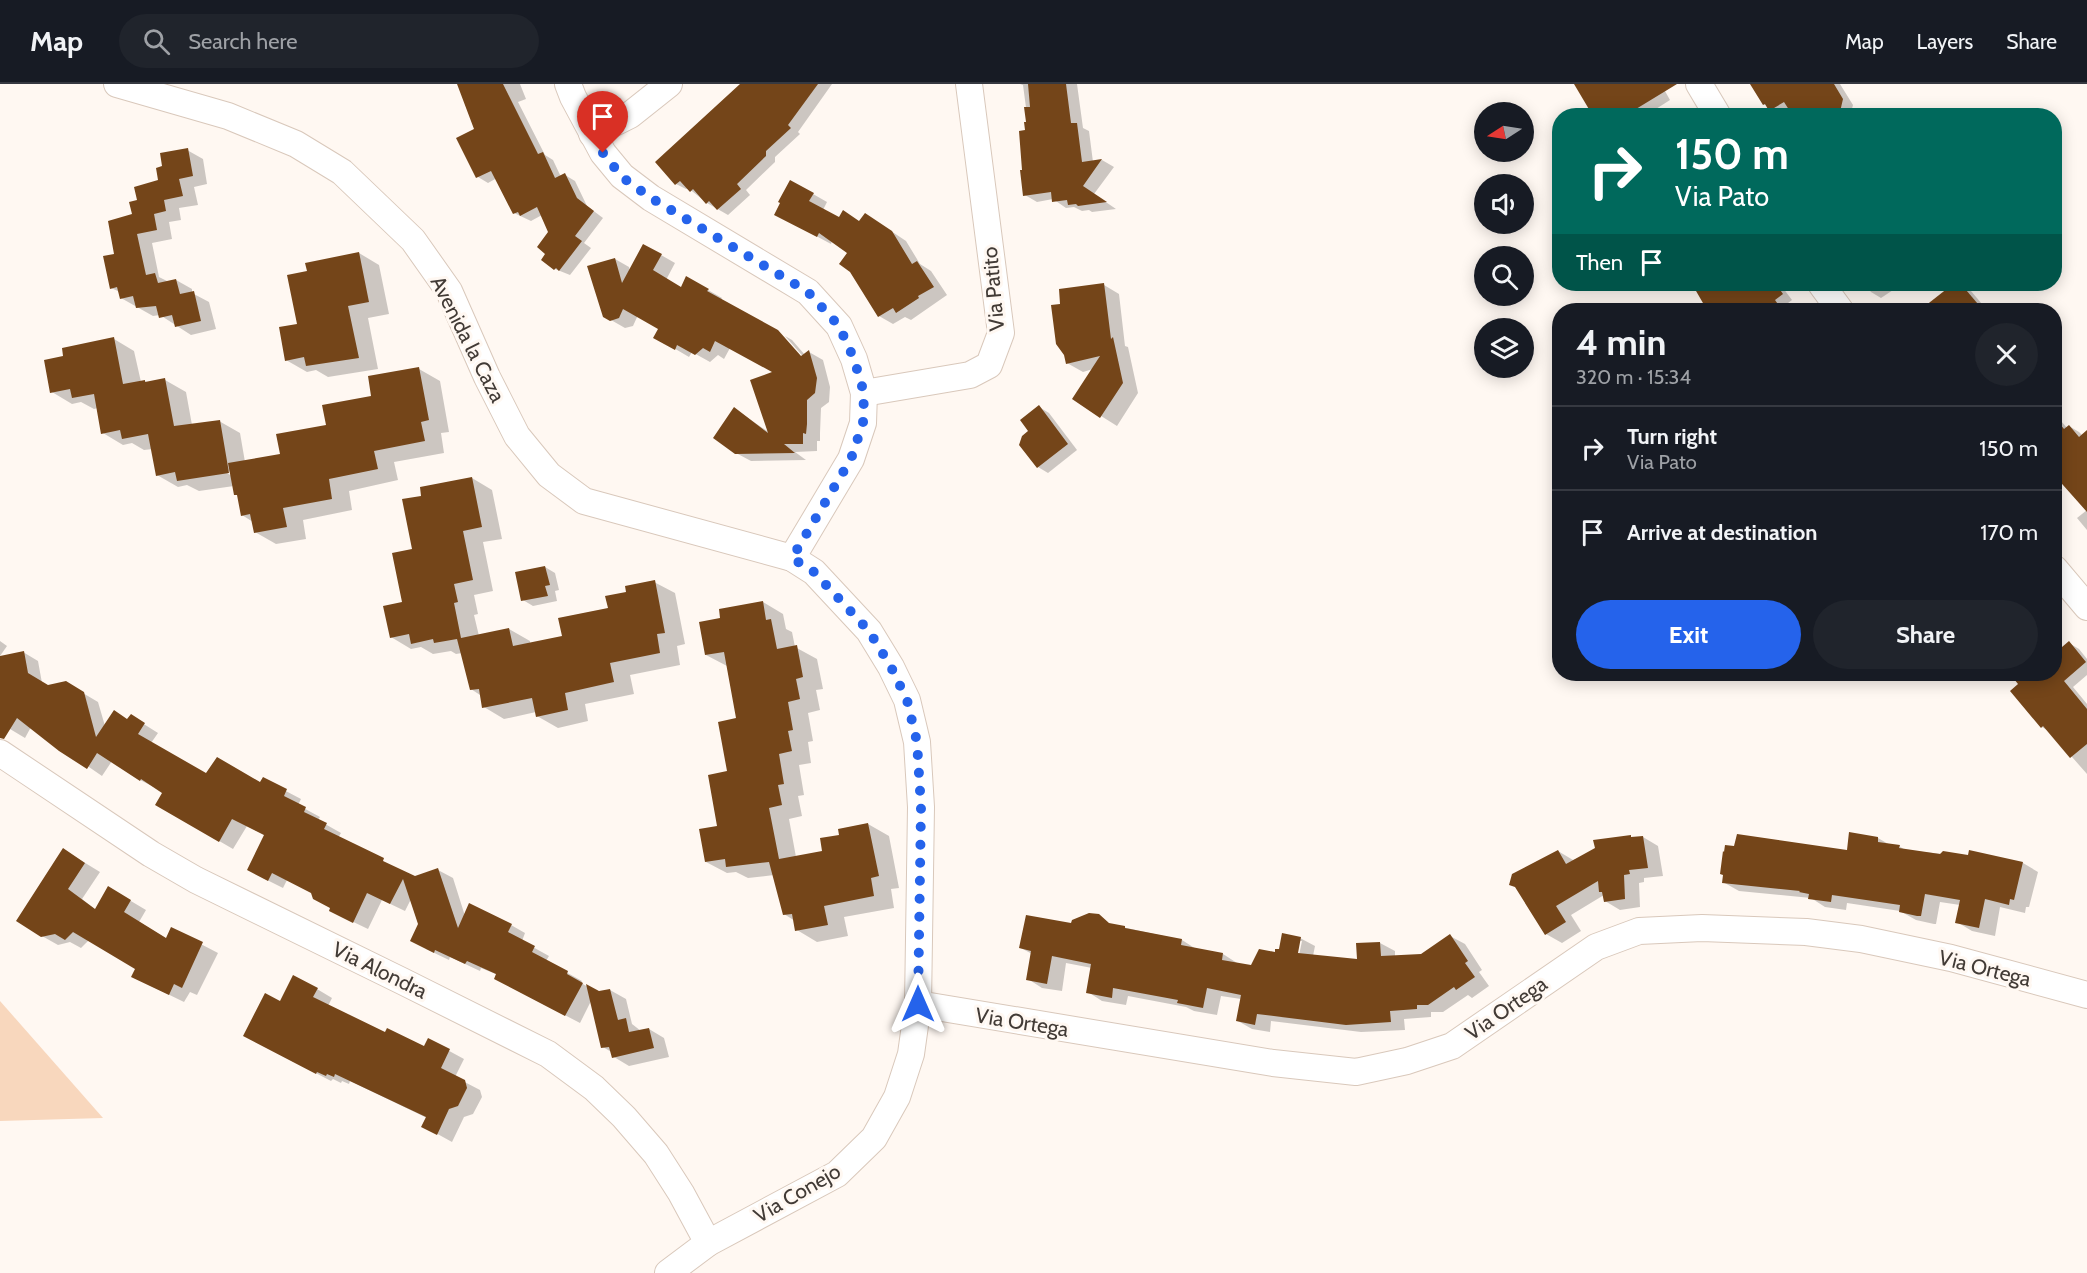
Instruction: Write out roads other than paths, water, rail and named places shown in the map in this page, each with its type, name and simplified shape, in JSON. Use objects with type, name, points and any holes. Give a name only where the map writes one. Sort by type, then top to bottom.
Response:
[{"type":"street","name":"Avenida la Caza","points":[[117,84],[228,116],[296,144],[342,172],[413,240],[449,291],[487,377],[517,436],[549,476],[584,501],[792,558]]},
{"type":"street","points":[[568,84],[603,153],[622,177],[651,198],[808,292],[839,326],[854,359],[864,393],[863,423],[851,459],[792,558]]},
{"type":"street","points":[[592,134],[630,115],[669,84]]},
{"type":"street","name":"Via Patito","points":[[864,393],[970,375],[989,365],[1001,333],[969,84]]},
{"type":"street","points":[[1700,84],[1714,108]]},
{"type":"street","name":"Via Conejo","points":[[668,1273],[708,1243],[837,1174],[874,1138],[897,1097],[911,1054],[918,1004],[921,807],[917,742],[907,700],[891,667],[869,631],[814,572],[792,558]]},
{"type":"street","points":[[2062,577],[2087,607]]},
{"type":"street","name":"Via Alondra","points":[[0,753],[151,854],[196,880],[548,1054],[594,1088],[624,1117],[656,1154],[681,1193],[708,1243]]},
{"type":"street","name":"Via Ortega","points":[[918,1004],[1273,1063],[1356,1072],[1452,1046],[1596,947],[1639,931],[1702,928],[1795,931],[1860,939],[1951,958],[2087,995]]}]
